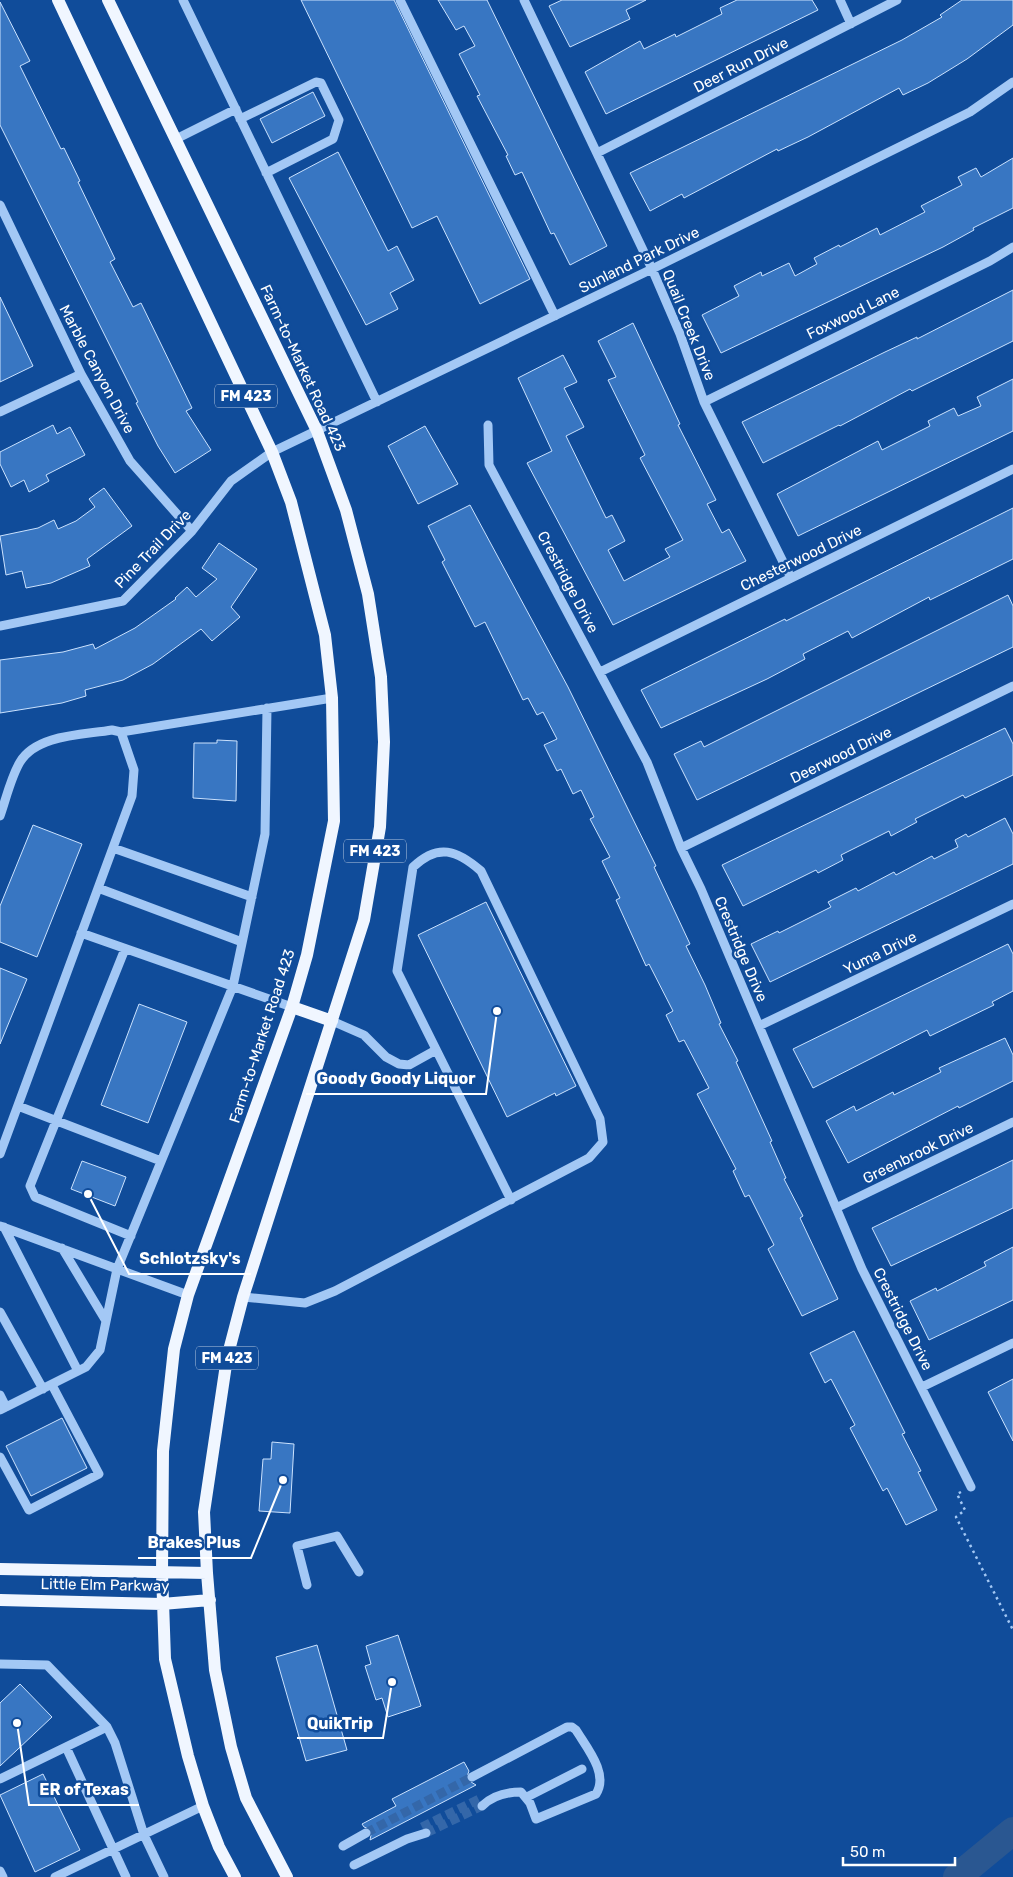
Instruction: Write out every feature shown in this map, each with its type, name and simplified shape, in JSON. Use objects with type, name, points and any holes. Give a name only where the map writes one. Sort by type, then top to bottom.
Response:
[{"type":"main road","name":"Farm-to-Market Road 423","points":[[58,0],[272,452],[291,502],[315,589],[325,635],[332,698],[334,821],[307,955],[292,1007],[188,1295],[174,1349],[163,1451],[162,1604],[165,1658],[188,1756],[203,1806],[219,1847],[235,1877]]},
{"type":"main road","name":"Farm-to-Market Road 423","points":[[108,0],[317,430],[346,510],[368,594],[381,677],[384,742],[380,827],[364,920],[243,1297],[227,1358],[205,1503],[207,1573],[215,1670],[230,1747],[246,1798],[286,1877]]},
{"type":"main road","points":[[292,1007],[332,1020]]},
{"type":"main road","name":"Little Elm Parkway","points":[[0,1569],[207,1573]]},
{"type":"main road","name":"Little Elm Parkway","points":[[0,1600],[162,1604],[210,1600]]},
{"type":"street","points":[[183,0],[377,402]]},
{"type":"street","points":[[400,0],[555,316]]},
{"type":"street","name":"Quail Creek Drive","points":[[524,0],[652,270],[680,334],[704,402],[792,578]]},
{"type":"street","points":[[840,0],[852,24]]},
{"type":"street","name":"Deer Run Drive","points":[[597,153],[897,0]]},
{"type":"street","points":[[240,119],[316,82],[322,84],[339,120],[333,139],[266,173]]},
{"type":"street","name":"Sunland Park Drive","points":[[272,452],[652,270],[970,112],[1013,82]]},
{"type":"street","points":[[176,139],[236,109]]},
{"type":"street","name":"Marble Canyon Drive","points":[[0,205],[81,374],[130,461],[192,530]]},
{"type":"street","name":"Foxwood Lane","points":[[704,402],[990,261],[1013,247]]},
{"type":"street","points":[[0,412],[81,374]]},
{"type":"street","name":"Crestridge Drive","points":[[488,425],[490,465],[647,762],[681,848],[701,889],[862,1269],[971,1487]]},
{"type":"street","name":"Pine Trail Drive","points":[[0,626],[123,601],[192,530],[231,481],[272,452]]},
{"type":"street","name":"Chesterwood Drive","points":[[600,672],[1013,469]]},
{"type":"street","name":"Deerwood Drive","points":[[681,848],[1013,686]]},
{"type":"street","points":[[0,816],[21,761],[31,751],[46,742],[112,730],[121,732],[332,698]]},
{"type":"street","points":[[0,1395],[3,1409],[86,1367],[100,1350],[117,1268],[233,986],[265,834],[267,708]]},
{"type":"street","points":[[0,1154],[132,796],[134,770],[121,732]]},
{"type":"street","points":[[112,848],[252,897]]},
{"type":"street","points":[[243,1297],[305,1303],[335,1291],[511,1200],[589,1158],[602,1142],[600,1118],[481,871],[465,858],[447,852],[435,852],[422,859],[413,867],[397,960],[397,971],[511,1200]]},
{"type":"street","points":[[98,888],[242,942]]},
{"type":"street","name":"Yuma Drive","points":[[759,1026],[1013,904]]},
{"type":"street","points":[[81,933],[292,1007]]},
{"type":"street","points":[[125,949],[30,1186],[35,1197],[131,1236]]},
{"type":"street","points":[[332,1020],[364,1035],[386,1057],[399,1064],[408,1065],[436,1050]]},
{"type":"street","points":[[18,1106],[161,1162]]},
{"type":"street","name":"Greenbrook Drive","points":[[836,1208],[1013,1122]]},
{"type":"street","points":[[2,1226],[188,1295]]},
{"type":"street","points":[[2,1226],[78,1371]]},
{"type":"street","points":[[62,1248],[106,1321]]},
{"type":"street","points":[[0,1312],[43,1389]]},
{"type":"street","points":[[922,1387],[1013,1343]]},
{"type":"street","points":[[0,1457],[28,1510],[99,1474],[52,1385]]},
{"type":"street","points":[[307,1585],[297,1546],[337,1536],[359,1572]]},
{"type":"street","points":[[0,1664],[47,1665],[107,1727],[115,1743],[144,1835],[164,1877]]},
{"type":"street","points":[[0,1779],[107,1727]]},
{"type":"street","points":[[472,1777],[556,1732],[572,1727],[580,1737],[602,1777],[601,1787],[596,1794],[536,1819],[527,1797],[521,1792],[511,1792],[480,1802]]},
{"type":"street","points":[[66,1747],[126,1877]]},
{"type":"street","points":[[527,1797],[582,1769]]},
{"type":"street","points":[[55,1877],[203,1806]]},
{"type":"street","points":[[354,1865],[424,1830]]},
{"type":"street","points":[[343,1846],[366,1833]]},
{"type":"street","points":[[0,1871],[3,1877]]},
{"type":"path","points":[[971,1487],[957,1494],[965,1510],[956,1517],[1013,1630]]},
{"type":"building","points":[[301,0],[394,0],[530,279],[480,304],[437,216],[412,228]]},
{"type":"building","points":[[438,0],[487,0],[607,246],[570,265],[554,233],[551,234],[522,172],[515,175],[506,156],[508,155],[477,96],[480,95],[459,54],[475,46],[464,26],[456,30]]},
{"type":"building","points":[[562,0],[646,0],[626,10],[630,19],[570,47],[549,6]]},
{"type":"building","points":[[737,0],[812,0],[818,10],[606,114],[585,72],[640,41],[644,49],[675,34],[676,37],[722,14],[720,8]]},
{"type":"building","points":[[962,0],[1013,0],[1013,25],[967,59],[928,83],[903,95],[899,88],[808,137],[778,151],[777,149],[684,198],[682,194],[650,211],[630,173],[902,40],[942,17],[940,15]]},
{"type":"building","points":[[0,2],[30,61],[20,66],[61,149],[64,148],[80,181],[78,182],[115,259],[110,262],[133,307],[141,303],[192,408],[186,411],[211,450],[175,473],[158,446],[136,403],[138,402],[0,125]]},
{"type":"building","points":[[313,92],[325,116],[272,143],[260,119]]},
{"type":"building","points":[[338,152],[388,251],[397,246],[414,280],[390,293],[398,309],[366,325],[289,178]]},
{"type":"building","points":[[1013,158],[1013,208],[973,228],[974,230],[943,247],[721,353],[702,315],[739,296],[734,286],[761,272],[762,276],[789,263],[795,276],[817,264],[814,258],[839,245],[840,247],[877,228],[880,235],[925,212],[921,206],[962,185],[958,177],[976,168],[981,177]]},
{"type":"building","points":[[1013,290],[1013,341],[912,391],[910,389],[840,426],[763,463],[742,422],[917,337],[917,339]]},
{"type":"building","points":[[0,297],[33,366],[0,382]]},
{"type":"building","points":[[633,323],[680,424],[678,425],[716,500],[707,504],[722,533],[729,529],[746,561],[613,625],[527,463],[552,451],[518,378],[563,355],[577,382],[564,388],[584,427],[566,436],[606,518],[612,515],[625,541],[608,550],[624,581],[670,557],[665,549],[683,540],[640,458],[645,455],[608,380],[616,377],[598,341]]},
{"type":"building","points":[[1013,379],[1013,431],[798,536],[777,494],[878,441],[882,450],[930,426],[928,421],[954,408],[958,416],[981,406],[977,397]]},
{"type":"building","points":[[53,425],[57,434],[70,427],[85,455],[46,475],[49,481],[29,492],[24,480],[11,487],[0,464],[0,452]]},
{"type":"building","points":[[425,426],[458,484],[418,504],[388,446]]},
{"type":"building","points":[[104,488],[132,526],[87,559],[90,566],[51,583],[26,588],[22,571],[6,575],[0,536],[38,528],[54,520],[58,529],[76,521],[95,507],[89,499]]},
{"type":"building","points":[[470,505],[568,687],[656,866],[654,867],[690,944],[686,946],[705,985],[721,1023],[719,1024],[738,1061],[736,1062],[772,1141],[770,1142],[786,1178],[784,1179],[803,1216],[800,1218],[838,1299],[802,1316],[768,1249],[774,1245],[749,1195],[745,1197],[733,1171],[736,1169],[697,1094],[709,1088],[684,1040],[679,1042],[666,1015],[673,1011],[649,964],[646,966],[616,900],[620,898],[602,861],[610,857],[590,819],[594,817],[581,790],[573,794],[561,769],[557,771],[544,745],[557,739],[543,712],[537,715],[528,698],[523,700],[485,622],[475,627],[442,562],[445,560],[428,526]]},
{"type":"building","points":[[1013,508],[1013,559],[930,600],[929,597],[852,638],[848,631],[803,654],[805,659],[767,679],[661,728],[641,690],[785,619],[786,621]]},
{"type":"building","points":[[219,543],[257,569],[231,607],[240,617],[212,641],[201,629],[153,664],[123,680],[85,690],[86,696],[62,703],[0,713],[0,660],[63,652],[93,644],[95,649],[135,628],[176,599],[187,587],[196,597],[217,579],[202,568]]},
{"type":"building","points":[[1008,595],[1013,606],[1013,647],[697,800],[674,754],[701,741],[704,747]]},
{"type":"building","points":[[1005,728],[1013,744],[1013,775],[965,798],[963,795],[915,819],[917,822],[891,836],[889,831],[841,855],[843,860],[818,873],[816,870],[743,906],[722,865]]},
{"type":"building","points":[[217,740],[237,741],[236,801],[193,798],[194,743],[217,743]]},
{"type":"building","points":[[1005,818],[1013,834],[1013,864],[770,982],[751,944],[778,931],[779,933],[831,907],[828,902],[856,888],[858,891],[894,872],[896,875],[932,856],[934,859],[958,847],[955,840],[966,834],[968,837]]},
{"type":"building","points":[[33,825],[82,844],[37,957],[0,942],[0,906]]},
{"type":"building","points":[[486,902],[576,1086],[556,1096],[555,1093],[507,1117],[418,935]]},
{"type":"building","points":[[1008,944],[1013,954],[1013,991],[992,1002],[994,1005],[930,1036],[927,1030],[813,1088],[793,1049]]},
{"type":"building","points":[[0,968],[27,979],[0,1044]]},
{"type":"building","points":[[139,1004],[187,1022],[148,1123],[101,1105]]},
{"type":"building","points":[[1005,1038],[1013,1055],[1013,1081],[959,1108],[958,1106],[848,1163],[826,1121],[854,1106],[856,1111],[893,1092],[894,1095],[941,1072],[939,1068]]},
{"type":"building","points":[[1013,1160],[1013,1208],[891,1266],[872,1228]]},
{"type":"building","points":[[82,1161],[126,1177],[115,1206],[71,1189]]},
{"type":"building","points":[[1013,1247],[1013,1300],[929,1340],[910,1301],[936,1288],[937,1291],[986,1266],[984,1262]]},
{"type":"building","points":[[854,1331],[905,1433],[902,1434],[921,1471],[918,1472],[937,1510],[906,1525],[887,1488],[883,1491],[850,1428],[855,1425],[831,1379],[825,1383],[810,1353]]},
{"type":"building","points":[[1013,1379],[1013,1441],[988,1392]]},
{"type":"building","points":[[62,1418],[87,1468],[31,1496],[6,1446]]},
{"type":"building","points":[[272,1442],[294,1444],[290,1513],[259,1511],[263,1459],[271,1459]]},
{"type":"building","points":[[398,1635],[421,1706],[388,1717],[382,1698],[376,1700],[365,1666],[371,1664],[366,1646]]},
{"type":"building","points":[[317,1645],[347,1750],[306,1761],[276,1657]]},
{"type":"building","points":[[20,1684],[52,1717],[0,1766],[0,1703]]},
{"type":"building","points":[[464,1762],[469,1771],[466,1779],[476,1785],[370,1840],[372,1830],[364,1827],[362,1824],[396,1806],[392,1799]]},
{"type":"building","points":[[43,1774],[80,1850],[35,1872],[0,1795]]},
{"type":"waterway","points":[[957,1877],[1013,1831]]},
{"type":"tunnel","points":[[366,1833],[472,1777]]},
{"type":"tunnel","points":[[422,1827],[479,1799]]},
{"type":"tunnel","points":[[426,1833],[482,1806]]},
{"type":"place","name":"Goody Goody Liquor","points":[[497,1011]]},
{"type":"place","name":"Schlotzsky's","points":[[88,1194]]},
{"type":"place","name":"Brakes Plus","points":[[283,1480]]},
{"type":"place","name":"QuikTrip","points":[[392,1682]]},
{"type":"place","name":"ER of Texas","points":[[17,1723]]}]
